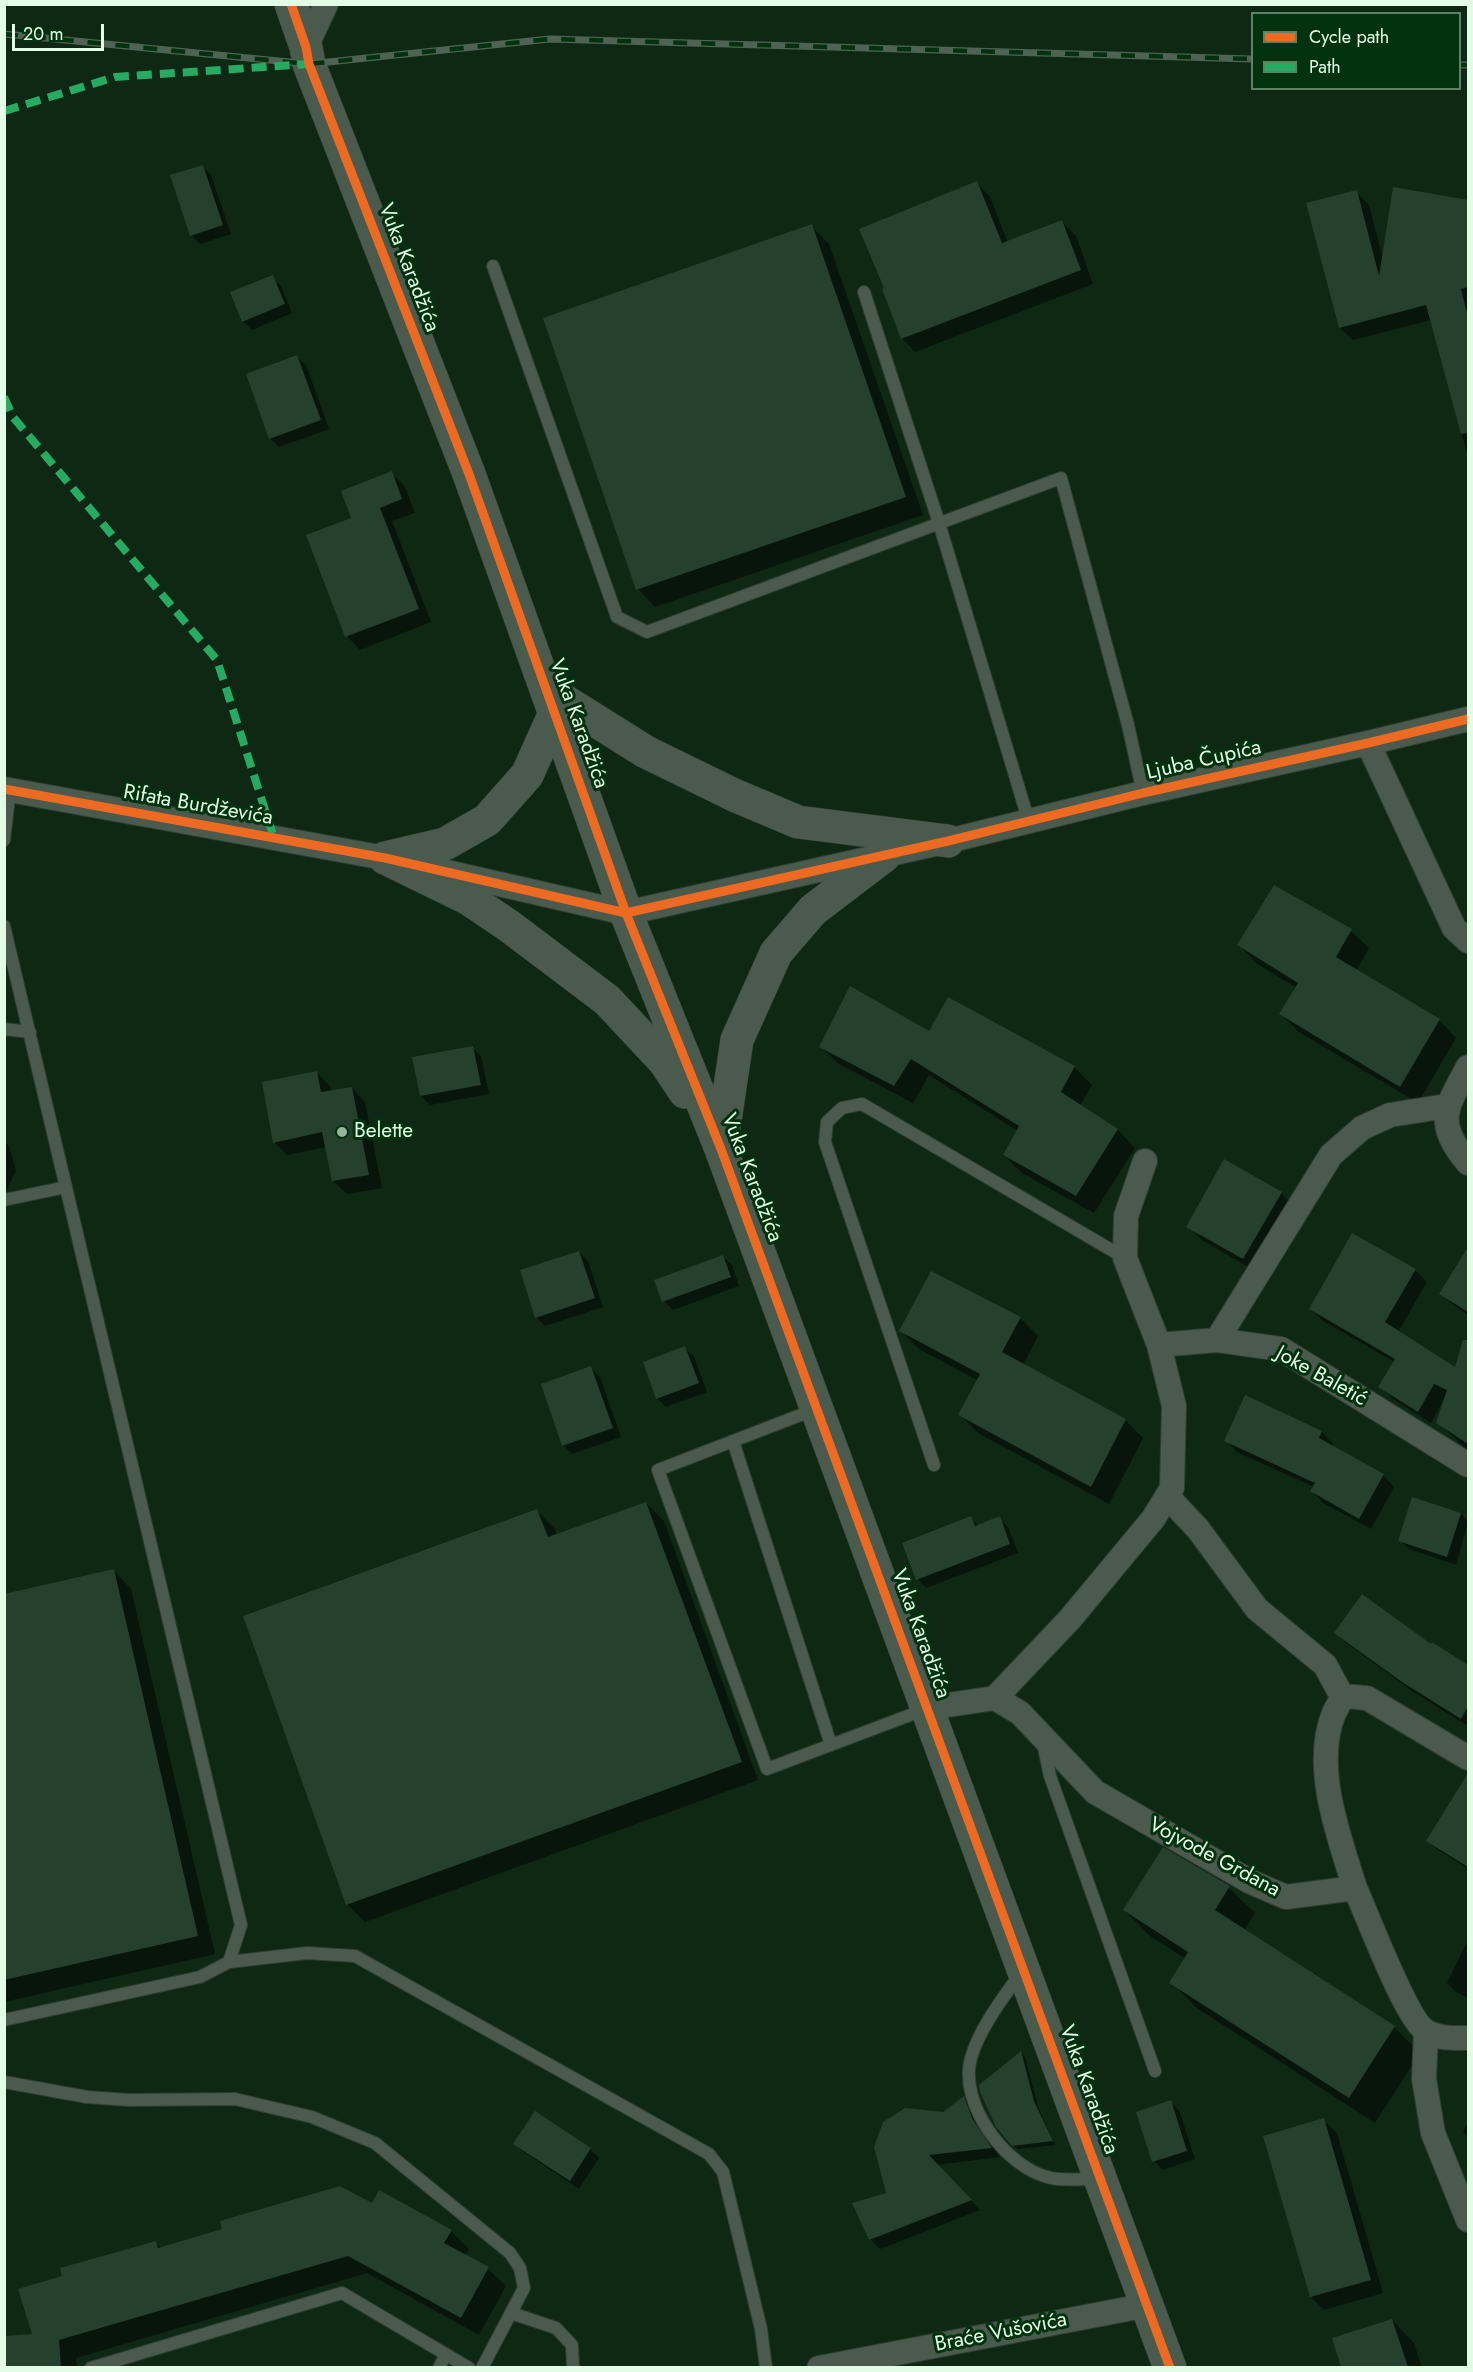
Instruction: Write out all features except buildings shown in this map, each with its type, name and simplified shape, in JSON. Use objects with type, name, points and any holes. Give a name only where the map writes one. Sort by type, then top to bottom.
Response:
[{"type":"street","name":"Vuka Karadžića","points":[[291,4],[306,47],[309,64],[469,474],[626,913],[721,1149],[1170,2367]]},
{"type":"street","points":[[306,47],[326,4]]},
{"type":"street","points":[[385,858],[445,844],[487,820],[528,775],[551,702],[734,795],[798,822],[948,841]]},
{"type":"street","name":"Ljuba Čupića","points":[[626,913],[884,856],[1468,718]]},
{"type":"street","points":[[1368,743],[1454,928],[1468,941]]},
{"type":"street","name":"Rifata Burdževića","points":[[7,790],[385,858],[626,913]]},
{"type":"street","points":[[721,1149],[737,1040],[776,953],[813,910],[884,856]]},
{"type":"street","points":[[385,858],[469,899],[509,926],[607,1000],[665,1062],[721,1149]]},
{"type":"street","points":[[1468,1067],[1447,1106],[1448,1131],[1456,1148],[1468,1162]]},
{"type":"street","points":[[1217,1340],[1331,1155],[1362,1128],[1390,1115],[1447,1106]]},
{"type":"street","points":[[928,1708],[995,1698],[1070,1619],[1153,1519],[1172,1488],[1174,1406],[1158,1346],[1125,1258],[1126,1216],[1145,1161]]},
{"type":"street","name":"Joke Baletić","points":[[1158,1346],[1217,1340],[1281,1349],[1468,1465]]},
{"type":"street","points":[[1167,1496],[1198,1529],[1257,1609],[1325,1665],[1347,1697]]},
{"type":"street","points":[[1468,1758],[1367,1698],[1347,1697],[1338,1704],[1327,1730],[1327,1770],[1333,1817],[1355,1888],[1409,2011],[1426,2032],[1447,2038],[1468,2038]]},
{"type":"street","name":"Vojvode Grdana","points":[[995,1698],[1020,1713],[1095,1792],[1251,1882],[1286,1897],[1355,1888]]},
{"type":"street","points":[[1426,2032],[1424,2079],[1433,2133],[1468,2220]]},
{"type":"street","name":"Braće Vušovića","points":[[819,2367],[1148,2305]]},
{"type":"lane","points":[[493,266],[617,617],[646,632],[1061,478],[1128,725],[1143,793]]},
{"type":"lane","points":[[864,292],[939,523],[1029,822]]},
{"type":"lane","points":[[4,840],[7,790]]},
{"type":"lane","points":[[4,926],[241,1925],[229,1962]]},
{"type":"lane","points":[[4,1029],[30,1032]]},
{"type":"lane","points":[[934,1465],[825,1142],[827,1122],[842,1108],[862,1104],[1125,1258]]},
{"type":"lane","points":[[4,1200],[66,1187]]},
{"type":"lane","points":[[817,1408],[658,1470],[767,1769],[928,1708]]},
{"type":"lane","points":[[733,1441],[831,1745]]},
{"type":"lane","points":[[1042,1738],[1050,1776],[1155,2071]]},
{"type":"lane","points":[[4,2020],[200,1977],[229,1962],[307,1953],[355,1956],[709,2154],[723,2172],[761,2329],[766,2367]]},
{"type":"lane","points":[[1024,1968],[990,2019],[971,2056],[968,2075],[975,2102],[981,2118],[1005,2152],[1028,2168],[1050,2178],[1101,2179]]},
{"type":"lane","points":[[4,2082],[87,2097],[150,2100],[235,2099],[312,2117],[375,2143],[510,2253],[520,2268],[524,2288],[482,2367]]},
{"type":"lane","points":[[91,2367],[342,2293],[469,2367]]},
{"type":"lane","points":[[511,2313],[556,2328],[572,2345],[573,2367]]},
{"type":"lane","points":[[439,2367],[446,2354]]},
{"type":"railway","points":[[4,34],[309,64],[550,39],[1251,59]]},
{"type":"railway","points":[[1461,65],[1468,65]]},
{"type":"marked path","points":[[4,111],[115,77],[309,64]]},
{"type":"marked path","points":[[4,397],[13,417],[217,660],[274,838]]},
{"type":"cycle path","points":[[291,4],[306,47],[309,64],[469,474],[626,913],[721,1149],[1170,2368]]},
{"type":"cycle path","points":[[4,789],[385,858],[626,913],[948,841],[1143,793],[1468,719]]},
{"type":"place","name":"Belette","points":[[342,1132]]}]
